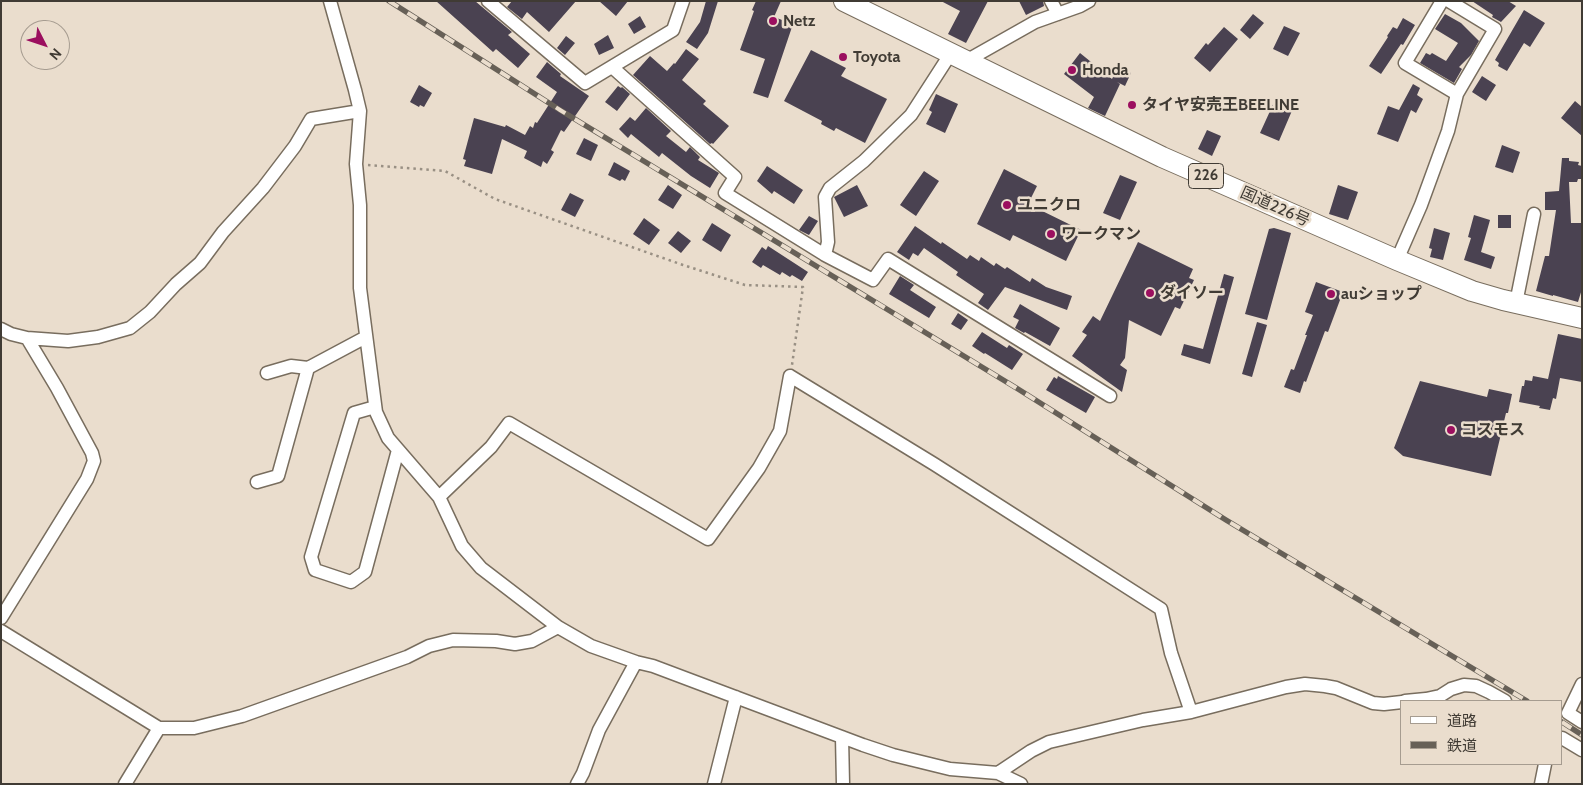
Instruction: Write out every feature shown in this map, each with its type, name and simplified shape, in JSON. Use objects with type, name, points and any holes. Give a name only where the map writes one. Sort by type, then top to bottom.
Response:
[{"type":"highway","name":"国道226号","points":[[844,1],[1162,158],[1397,260],[1472,291],[1582,318]]},
{"type":"street","points":[[330,1],[360,111],[356,164],[360,204],[360,288],[376,412],[388,438],[439,498],[462,546],[481,568],[558,627],[591,646],[653,666],[893,755],[950,769],[998,773],[1021,784]]},
{"type":"street","points":[[488,1],[585,83],[673,30],[683,1]]},
{"type":"street","points":[[1051,1],[1058,14]]},
{"type":"street","points":[[825,254],[828,242],[825,197],[830,188],[864,161],[911,115],[958,57],[1035,22],[1089,1]]},
{"type":"street","points":[[1442,1],[1405,63],[1457,94]]},
{"type":"street","points":[[1397,260],[1424,196],[1448,131],[1457,94],[1495,29],[1449,1]]},
{"type":"street","points":[[612,66],[735,177],[725,193],[825,254],[873,280],[888,259],[1110,396]]},
{"type":"street","points":[[1,329],[10,334],[27,338],[68,341],[98,337],[130,328],[150,312],[176,284],[200,263],[223,232],[264,188],[295,146],[311,119],[360,111]]},
{"type":"street","points":[[1516,303],[1534,214]]},
{"type":"street","points":[[267,373],[291,366],[308,368],[366,337]]},
{"type":"street","points":[[1,618],[87,479],[94,461],[92,452],[27,338]]},
{"type":"street","points":[[257,482],[278,476],[308,368]]},
{"type":"street","points":[[439,498],[491,447],[509,423],[708,539],[759,468],[780,431],[790,376],[942,469],[1161,610],[1171,653],[1191,712]]},
{"type":"street","points":[[375,406],[354,413],[311,556],[315,570],[351,582],[365,572],[398,450]]},
{"type":"street","points":[[1,631],[159,728],[194,728],[242,716],[407,657],[428,646],[453,640],[496,641],[515,644],[532,641],[558,627]]},
{"type":"street","points":[[577,784],[599,730],[636,662]]},
{"type":"street","points":[[998,773],[1048,742],[1143,720],[1191,712],[1286,687],[1305,684],[1325,686],[1336,688],[1373,703],[1384,704],[1400,701]]},
{"type":"street","points":[[1582,684],[1568,713],[1582,722]]},
{"type":"street","points":[[1410,700],[1440,696],[1451,689],[1464,685],[1476,686],[1502,700]]},
{"type":"street","points":[[714,784],[736,697]]},
{"type":"street","points":[[125,784],[159,728]]},
{"type":"street","points":[[842,737],[843,784]]},
{"type":"street","points":[[1563,739],[1582,750]]},
{"type":"street","points":[[1541,784],[1546,765]]},
{"type":"path","points":[[356,164],[445,171],[495,199],[683,265],[745,285],[804,287],[790,376]]},
{"type":"building","points":[[436,1],[475,1],[512,32],[508,35],[530,54],[518,68],[496,49],[493,52]]},
{"type":"building","points":[[512,1],[576,1],[549,32],[527,12],[522,19],[507,7]]},
{"type":"building","points":[[599,1],[628,1],[616,16]]},
{"type":"building","points":[[706,1],[718,1],[708,33],[697,49],[686,42],[700,22]]},
{"type":"building","points":[[756,1],[781,1],[774,17],[793,24],[768,98],[753,93],[765,59],[740,50]]},
{"type":"building","points":[[941,1],[988,1],[966,43],[948,34],[960,11]]},
{"type":"building","points":[[1019,1],[1043,1],[1044,6],[1026,15]]},
{"type":"building","points":[[1472,1],[1508,1],[1516,6],[1501,22]]},
{"type":"building","points":[[1524,10],[1545,23],[1530,47],[1524,43],[1507,71],[1498,66],[1499,63],[1495,60]]},
{"type":"building","points":[[1253,14],[1264,23],[1250,39],[1240,30]]},
{"type":"building","points":[[1445,14],[1461,23],[1479,41],[1471,55],[1459,67],[1462,69],[1454,83],[1420,63],[1426,53],[1430,55],[1432,53],[1446,61],[1458,43],[1435,29]]},
{"type":"building","points":[[640,16],[646,27],[634,34],[628,24]]},
{"type":"building","points":[[1403,18],[1415,25],[1403,45],[1401,44],[1381,74],[1369,66],[1393,27],[1397,29]]},
{"type":"building","points":[[1284,26],[1300,33],[1288,56],[1273,49]]},
{"type":"building","points":[[1224,27],[1238,39],[1210,72],[1194,58],[1206,43],[1208,45]]},
{"type":"building","points":[[608,35],[614,48],[599,55],[594,44]]},
{"type":"building","points":[[566,36],[575,43],[565,55],[557,48]]},
{"type":"building","points":[[686,49],[699,59],[682,80],[706,101],[703,104],[729,126],[713,144],[710,144],[633,75],[650,56],[667,71]]},
{"type":"building","points":[[811,50],[846,68],[841,76],[887,99],[865,143],[836,128],[834,131],[821,124],[822,121],[784,101]]},
{"type":"building","points":[[1080,53],[1112,79],[1118,67],[1131,73],[1125,86],[1117,82],[1120,84],[1105,116],[1088,108],[1094,97],[1064,74]]},
{"type":"building","points":[[547,62],[561,74],[560,76],[589,96],[564,132],[561,130],[551,150],[554,152],[547,164],[543,161],[541,167],[524,158],[527,151],[502,139],[492,174],[464,166],[466,160],[463,159],[474,118],[505,127],[506,125],[525,135],[530,126],[533,128],[535,122],[537,123],[557,92],[536,77]]},
{"type":"building","points":[[1482,76],[1496,85],[1486,101],[1472,92]]},
{"type":"building","points":[[1413,84],[1420,88],[1417,95],[1423,99],[1416,113],[1411,110],[1398,142],[1377,134],[1388,106],[1399,110]]},
{"type":"building","points":[[419,85],[432,93],[424,107],[420,105],[419,107],[410,102]]},
{"type":"building","points":[[618,86],[630,94],[617,111],[605,102]]},
{"type":"building","points":[[936,94],[958,104],[945,133],[926,124],[932,112],[929,110]]},
{"type":"building","points":[[1276,98],[1294,106],[1279,141],[1260,133]]},
{"type":"building","points":[[1575,101],[1582,107],[1582,136],[1561,118]]},
{"type":"building","points":[[646,108],[671,131],[666,136],[686,152],[690,147],[700,157],[698,160],[719,173],[710,188],[662,153],[659,157],[631,134],[628,138],[619,129],[630,117],[635,121]]},
{"type":"building","points":[[1207,130],[1221,136],[1212,156],[1198,149]]},
{"type":"building","points":[[584,138],[598,145],[591,161],[576,154]]},
{"type":"building","points":[[1502,145],[1520,152],[1513,173],[1495,167]]},
{"type":"building","points":[[1562,158],[1569,158],[1569,161],[1579,162],[1578,165],[1582,166],[1582,179],[1578,179],[1577,182],[1569,182],[1571,223],[1582,223],[1582,289],[1578,302],[1536,291],[1545,256],[1549,256],[1556,210],[1545,210],[1545,192],[1559,191]]},
{"type":"building","points":[[614,162],[630,171],[625,181],[622,179],[620,181],[608,175]]},
{"type":"building","points":[[767,166],[803,190],[794,204],[774,191],[772,194],[757,181]]},
{"type":"building","points":[[1004,169],[1037,186],[1028,204],[1081,230],[1066,261],[1013,235],[1010,241],[977,224]]},
{"type":"building","points":[[924,171],[939,181],[916,216],[900,205]]},
{"type":"building","points":[[1120,175],[1137,182],[1120,220],[1103,213]]},
{"type":"building","points":[[668,185],[682,195],[673,209],[658,200]]},
{"type":"building","points":[[857,185],[868,206],[844,217],[834,197]]},
{"type":"building","points":[[1338,185],[1358,192],[1348,220],[1329,214]]},
{"type":"building","points":[[570,193],[584,200],[575,217],[561,210]]},
{"type":"building","points":[[1474,215],[1490,220],[1481,252],[1495,257],[1491,269],[1464,260],[1471,238],[1468,237]]},
{"type":"building","points":[[1498,215],[1511,215],[1511,228],[1498,228]]},
{"type":"building","points":[[809,216],[818,221],[809,235],[799,230]]},
{"type":"building","points":[[644,218],[660,230],[649,245],[633,234]]},
{"type":"building","points":[[712,223],[731,235],[721,252],[702,240]]},
{"type":"building","points":[[915,226],[967,259],[970,255],[979,261],[981,257],[994,266],[996,263],[1005,269],[1007,267],[1030,282],[1032,278],[1046,287],[1072,296],[1067,310],[1005,287],[988,310],[978,303],[984,294],[956,275],[958,272],[924,248],[918,256],[913,253],[909,260],[897,252]]},
{"type":"building","points":[[1274,228],[1291,233],[1267,320],[1245,314],[1269,229]]},
{"type":"building","points":[[1434,228],[1450,233],[1443,260],[1430,257],[1432,249],[1429,248]]},
{"type":"building","points":[[678,231],[691,241],[681,253],[668,243]]},
{"type":"building","name":"ダイソー","points":[[1138,242],[1193,269],[1189,278],[1194,280],[1180,309],[1175,307],[1161,336],[1129,320],[1125,358],[1120,365],[1127,370],[1122,392],[1072,356],[1087,335],[1082,332],[1093,316],[1100,321]]},
{"type":"building","points":[[768,246],[808,272],[802,281],[782,272],[780,275],[763,265],[761,268],[752,262],[762,247],[766,250]]},
{"type":"building","points":[[1224,274],[1234,277],[1210,364],[1181,355],[1184,344],[1203,349]]},
{"type":"building","points":[[900,276],[914,285],[910,290],[936,307],[929,318],[889,294]]},
{"type":"building","points":[[1316,282],[1343,292],[1328,332],[1325,331],[1300,393],[1284,387],[1291,369],[1294,370],[1307,335],[1305,335],[1313,315],[1305,312]]},
{"type":"building","points":[[1020,304],[1060,328],[1050,346],[1015,328],[1019,320],[1013,317]]},
{"type":"building","points":[[958,313],[968,320],[961,330],[951,324]]},
{"type":"building","points":[[1257,322],[1267,325],[1252,377],[1242,374]]},
{"type":"building","points":[[982,332],[1007,348],[1009,345],[1023,354],[1012,370],[972,346]]},
{"type":"building","points":[[1558,334],[1582,339],[1582,382],[1560,378],[1556,399],[1553,398],[1550,410],[1519,402],[1525,380],[1532,381],[1533,376],[1548,379]]},
{"type":"building","points":[[1058,376],[1095,397],[1086,413],[1046,390],[1054,377],[1057,379]]},
{"type":"building","name":"コスモス","points":[[1420,381],[1487,397],[1489,389],[1512,394],[1491,476],[1403,456],[1394,448]]},
{"type":"railway","points":[[389,1],[560,110],[1018,389],[1226,520],[1525,700]]},
{"type":"railway","points":[[1563,723],[1582,735]]},
{"type":"place","name":"Netz","points":[[773,21]]},
{"type":"place","name":"Toyota","points":[[843,57]]},
{"type":"place","name":"Honda","points":[[1072,70]]},
{"type":"place","name":"タイヤ安売王BEELINE","points":[[1132,105]]},
{"type":"place","name":"ユニクロ","points":[[1007,205]]},
{"type":"place","name":"ワークマン","points":[[1051,234]]},
{"type":"place","name":"ダイソー","points":[[1150,293]]},
{"type":"place","name":"auショップ","points":[[1331,294]]},
{"type":"place","name":"コスモス","points":[[1451,430]]}]
